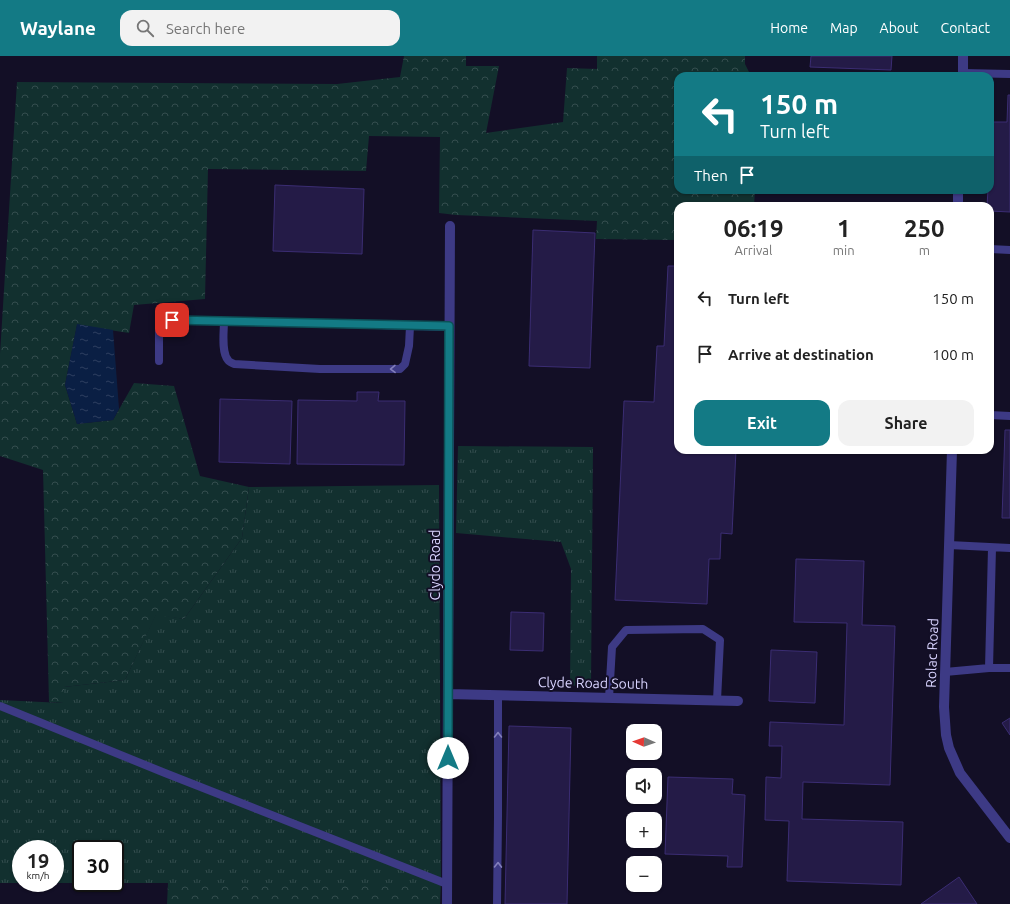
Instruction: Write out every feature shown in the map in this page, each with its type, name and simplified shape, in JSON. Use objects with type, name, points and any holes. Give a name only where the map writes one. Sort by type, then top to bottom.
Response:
[{"type":"street","points":[[963,56],[963,72]]},
{"type":"street","name":"Clydo Road","points":[[447,904],[450,226]]},
{"type":"street","name":"Rolac Road","points":[[952,454],[944,708],[946,735],[949,748],[960,773],[1010,838]]},
{"type":"street","name":"Clyde Road South","points":[[448,694],[738,700]]},
{"type":"lane","points":[[994,74],[1010,74]]},
{"type":"lane","points":[[994,249],[1010,250]]},
{"type":"lane","points":[[158,361],[159,319],[449,326]]},
{"type":"lane","points":[[224,321],[225,354],[228,361],[234,364],[320,369],[400,369],[406,364],[410,326]]},
{"type":"lane","points":[[994,415],[1010,416]]},
{"type":"lane","points":[[949,545],[1010,548]]},
{"type":"lane","points":[[989,668],[992,548]]},
{"type":"lane","points":[[609,698],[612,647],[626,630],[703,629],[720,640],[717,700]]},
{"type":"lane","points":[[945,672],[989,668],[1010,668]]},
{"type":"lane","points":[[497,904],[498,696]]},
{"type":"lane","points":[[0,706],[165,773],[447,884]]},
{"type":"green space","points":[[404,56],[466,56],[466,66],[499,66],[486,133],[563,122],[567,68],[597,69],[597,56],[745,56],[745,64],[749,72],[674,72],[674,194],[755,194],[754,202],[674,202],[674,240],[596,239],[597,221],[439,213],[440,137],[369,136],[366,171],[208,169],[205,299],[134,305],[129,333],[77,325],[65,385],[77,424],[113,420],[134,383],[174,386],[200,476],[249,487],[242,538],[184,619],[156,615],[125,680],[64,687],[64,703],[49,702],[43,470],[0,456],[0,354],[17,82],[337,84],[400,77]]},
{"type":"green space","points":[[458,446],[593,447],[591,688],[570,685],[571,569],[561,542],[456,533]]},
{"type":"green space","points":[[439,485],[441,883],[124,883],[124,840],[72,840],[72,883],[64,883],[64,840],[12,840],[12,883],[0,883],[0,700],[63,703],[64,687],[125,680],[156,614],[184,619],[242,538],[249,487]]},
{"type":"green space","points":[[168,883],[441,883],[440,904],[167,904]]},
{"type":"water","points":[[77,324],[113,330],[119,409],[113,420],[77,424],[65,385]]},
{"type":"building","points":[[811,56],[892,56],[891,70],[810,67]]},
{"type":"building","points":[[1008,95],[1010,95],[1010,212],[994,211],[994,202],[987,202],[988,194],[994,194],[994,122],[1007,122]]},
{"type":"building","points":[[275,185],[364,189],[362,254],[273,251]]},
{"type":"building","points":[[533,230],[595,233],[590,368],[529,366]]},
{"type":"building","points":[[668,266],[674,266],[674,454],[736,454],[732,534],[721,533],[720,559],[709,559],[707,604],[615,600],[624,401],[654,402],[657,346],[664,346]]},
{"type":"building","points":[[357,392],[379,392],[378,401],[405,401],[404,465],[297,464],[298,400],[357,401]]},
{"type":"building","points":[[220,399],[292,401],[290,464],[219,462]]},
{"type":"building","points":[[1005,430],[1010,430],[1010,518],[1002,518]]},
{"type":"building","points":[[796,559],[864,561],[862,625],[895,626],[890,785],[803,782],[802,819],[903,822],[901,885],[787,881],[789,821],[765,820],[766,777],[781,778],[782,746],[769,746],[770,722],[844,725],[847,623],[794,622]]},
{"type":"building","points":[[511,612],[544,613],[543,651],[510,650]]},
{"type":"building","points":[[771,650],[817,652],[815,703],[769,701]]},
{"type":"building","points":[[1010,718],[1010,735],[1002,723]]},
{"type":"building","points":[[509,726],[571,728],[567,904],[505,904]]},
{"type":"building","points":[[668,777],[733,779],[732,794],[745,795],[742,867],[727,867],[728,856],[665,854]]},
{"type":"building","points":[[959,877],[977,904],[921,904]]},
{"type":"route","points":[[172,320],[449,326],[448,758]]}]
